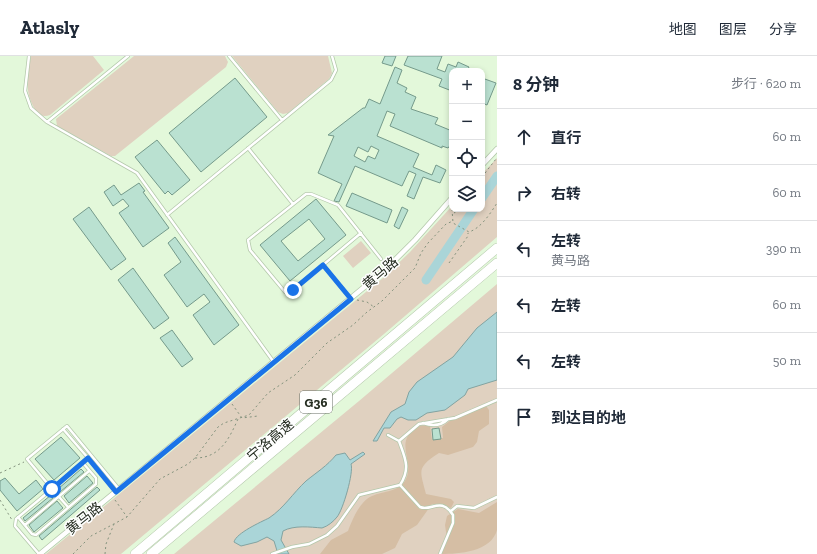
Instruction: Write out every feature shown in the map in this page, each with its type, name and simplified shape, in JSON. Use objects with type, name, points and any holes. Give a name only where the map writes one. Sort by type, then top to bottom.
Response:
[{"type":"highway","name":"宁洛高速","points":[[135,554],[497,248]]},
{"type":"highway","name":"宁洛高速","points":[[150,554],[497,263]]},
{"type":"street","points":[[485,162],[497,149]]},
{"type":"street","name":"黄马路","points":[[40,554],[352,298],[398,258],[449,201]]},
{"type":"lane","points":[[29,56],[25,77],[25,96],[31,108],[47,122],[136,173],[274,362]]},
{"type":"lane","points":[[47,122],[128,56]]},
{"type":"lane","points":[[229,56],[282,120]]},
{"type":"lane","points":[[167,215],[332,78],[336,70],[332,56]]},
{"type":"lane","points":[[248,148],[293,204]]},
{"type":"lane","points":[[361,233],[291,291],[285,292],[248,248],[249,238],[307,194],[338,205],[361,233],[381,259]]},
{"type":"lane","points":[[323,265],[352,298]]},
{"type":"lane","points":[[399,441],[413,428],[423,423],[432,425],[441,424],[448,419],[458,417],[497,400]]},
{"type":"lane","points":[[68,507],[27,459],[67,426],[118,491]]},
{"type":"lane","points":[[63,429],[118,491]]},
{"type":"lane","points":[[272,554],[318,541],[337,526],[359,495],[400,485],[406,473],[407,466],[399,441],[388,435]]},
{"type":"lane","points":[[40,554],[14,522],[88,458]]},
{"type":"lane","points":[[18,517],[32,534],[36,535],[96,484],[97,480],[83,462]]},
{"type":"lane","points":[[25,525],[90,470]]},
{"type":"lane","points":[[400,485],[420,507],[423,508],[437,504],[451,512],[454,519],[440,554]]},
{"type":"lane","points":[[451,512],[457,506],[474,508],[497,497]]},
{"type":"path","points":[[483,176],[496,159]]},
{"type":"path","points":[[454,213],[453,221],[456,225],[465,232],[474,231],[497,203]]},
{"type":"path","points":[[242,418],[255,410],[268,393],[295,374],[327,342],[353,325],[375,307],[415,268],[421,253],[428,243],[446,224],[453,221]]},
{"type":"path","points":[[449,263],[468,236],[468,232]]},
{"type":"path","points":[[352,298],[367,302],[375,307]]},
{"type":"path","points":[[228,399],[242,418]]},
{"type":"path","points":[[73,554],[84,541],[127,517],[160,479],[188,464],[195,458],[218,427],[238,418],[258,416]]},
{"type":"path","points":[[195,458],[207,456],[221,449],[228,440],[238,418]]},
{"type":"path","points":[[0,473],[17,466],[27,459]]},
{"type":"path","points":[[114,498],[127,517]]},
{"type":"path","points":[[0,500],[14,522]]},
{"type":"path","points":[[105,554],[106,544],[114,523]]},
{"type":"shaded area","points":[[31,56],[93,56],[104,70],[50,115],[42,116],[36,111],[32,104],[28,91],[28,70]]},
{"type":"shaded area","points":[[134,56],[225,56],[228,62],[226,67],[115,156],[111,156],[57,126],[56,119]]},
{"type":"shaded area","points":[[232,56],[328,56],[332,73],[329,79],[288,113],[283,114],[278,112]]},
{"type":"shaded area","points":[[497,158],[497,237],[384,334],[121,554],[46,554],[383,278],[410,252],[449,209],[449,212],[485,212],[485,171]]},
{"type":"shaded area","points":[[361,241],[371,253],[353,268],[343,256]]},
{"type":"shaded area","points":[[497,284],[497,554],[174,554],[359,401]]},
{"type":"shaded area","points":[[486,406],[489,410],[489,424],[479,431],[477,442],[473,447],[448,455],[439,453],[426,462],[423,466],[421,474],[426,494],[451,499],[454,502],[451,508],[440,504],[432,504],[417,525],[402,534],[395,548],[382,554],[320,554],[331,540],[348,531],[360,506],[368,498],[376,494],[396,489],[406,479],[408,466],[405,447],[408,435],[413,430],[421,426],[430,426],[432,440],[443,438],[442,427],[451,420]]},
{"type":"shaded area","points":[[497,502],[497,530],[494,537],[488,543],[474,550],[441,554],[447,539],[445,525],[447,516],[458,509],[479,513]]},
{"type":"water","points":[[497,312],[497,380],[468,389],[465,395],[445,410],[427,413],[416,420],[408,420],[401,417],[397,419],[390,428],[384,428],[377,441],[373,441],[391,412],[405,404],[409,392],[417,382],[453,357],[477,328]]},
{"type":"water","points":[[363,452],[365,454],[351,464],[351,475],[345,499],[334,521],[322,528],[297,527],[283,531],[281,540],[289,554],[278,554],[274,541],[267,537],[257,542],[241,546],[234,542],[239,535],[274,514],[306,481],[336,455],[345,453],[350,460]]},
{"type":"building","points":[[385,56],[396,56],[392,66],[382,63]]},
{"type":"building","points":[[408,56],[442,56],[437,69],[445,72],[448,64],[456,67],[458,62],[469,67],[449,68],[449,90],[439,86],[442,79],[404,65]]},
{"type":"building","points":[[395,67],[402,70],[397,83],[407,88],[405,92],[416,97],[411,109],[438,118],[435,124],[449,130],[449,147],[448,148],[442,146],[442,148],[390,126],[395,114],[387,111],[377,136],[419,154],[413,167],[432,175],[436,165],[446,170],[440,183],[423,177],[414,199],[407,196],[416,174],[409,171],[402,186],[355,166],[339,202],[334,201],[342,184],[318,173],[334,136],[328,135],[365,108],[369,99],[380,104]],"holes":[[[371,146],[379,150],[375,159],[368,156],[365,162],[354,156],[358,147],[368,152]]]},
{"type":"building","points":[[235,78],[267,117],[201,172],[169,133]]},
{"type":"building","points":[[485,79],[496,83],[487,105],[485,104]]},
{"type":"building","points":[[157,140],[190,180],[172,195],[168,191],[165,194],[135,157]]},
{"type":"building","points":[[139,183],[145,191],[143,192],[169,228],[143,247],[119,213],[129,206],[123,199],[113,206],[104,192],[114,185],[121,195]]},
{"type":"building","points":[[352,193],[392,210],[387,223],[346,206]]},
{"type":"building","points":[[316,199],[346,235],[290,281],[260,245]],"holes":[[[309,219],[325,239],[298,261],[281,241]]]},
{"type":"building","points":[[89,207],[126,259],[111,270],[73,219]]},
{"type":"building","points":[[402,207],[408,210],[399,229],[394,226]]},
{"type":"building","points":[[175,237],[239,325],[214,345],[193,315],[210,302],[204,294],[187,307],[164,275],[181,262],[168,243]]},
{"type":"building","points":[[133,268],[169,318],[154,329],[118,280]]},
{"type":"building","points":[[172,330],[193,359],[182,367],[160,338]]},
{"type":"building","points":[[439,428],[441,439],[433,440],[432,429]]},
{"type":"building","points":[[61,437],[80,458],[54,480],[35,459]]},
{"type":"building","points":[[81,469],[84,472],[60,492],[58,489]]},
{"type":"building","points":[[87,476],[93,483],[69,503],[64,496]]},
{"type":"building","points":[[5,478],[19,494],[36,480],[43,489],[17,511],[0,490],[0,481]]},
{"type":"building","points":[[97,487],[100,490],[42,540],[39,536]]},
{"type":"building","points":[[51,495],[53,498],[25,521],[23,518]]},
{"type":"building","points":[[57,501],[63,508],[34,532],[29,525]]},
{"type":"waterway","points":[[485,194],[497,176]]},
{"type":"waterway","points":[[426,280],[472,212]]},
{"type":"route","points":[[52,489],[88,458],[116,492],[351,299],[323,265],[293,290]]}]
